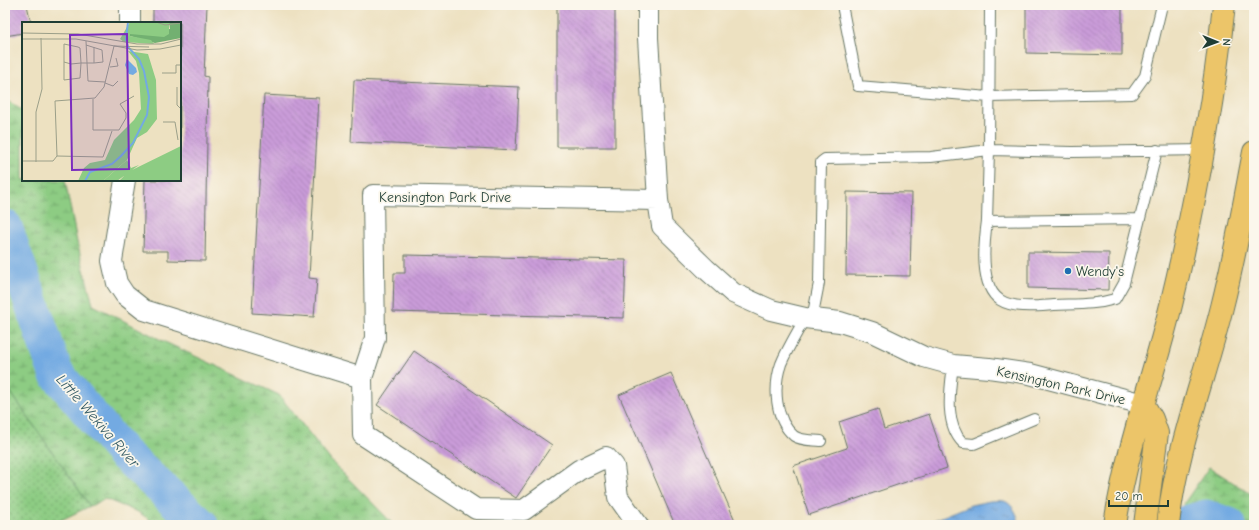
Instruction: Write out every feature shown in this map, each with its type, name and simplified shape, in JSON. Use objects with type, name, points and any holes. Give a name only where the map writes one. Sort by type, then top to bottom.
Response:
[{"type":"main road","points":[[1115,525],[1119,501],[1142,404],[1172,300],[1188,234],[1204,150],[1218,58],[1224,5]]},
{"type":"main road","points":[[1168,525],[1182,450],[1196,392],[1222,307],[1254,152]]},
{"type":"main road","points":[[1142,404],[1152,419],[1157,433],[1146,525]]},
{"type":"street","points":[[130,5],[130,22]]},
{"type":"street","name":"Kensington Park Drive","points":[[648,5],[648,38],[658,200],[662,226],[733,293],[770,310],[809,319],[840,322],[872,332],[924,357],[953,366],[989,368],[1030,374],[1142,404]]},
{"type":"street","points":[[124,181],[112,261],[117,283],[125,294],[144,310],[362,378],[363,435],[476,509],[524,510],[579,470],[606,457],[614,466],[618,497],[638,525]]},
{"type":"street","name":"Kensington Park Drive","points":[[362,378],[376,338],[373,196],[658,200]]},
{"type":"lane","points":[[842,5],[858,86],[990,97],[1132,94],[1145,76],[1162,5]]},
{"type":"lane","points":[[990,5],[990,97],[987,222],[983,250],[988,285],[1000,299],[1015,305],[1100,304],[1115,299],[1124,283],[1157,150]]},
{"type":"lane","points":[[821,441],[795,437],[786,426],[779,411],[776,391],[781,365],[809,319],[819,283],[821,162],[825,159],[931,157],[989,150],[1072,152],[1204,150]]},
{"type":"lane","points":[[987,222],[1139,219]]},
{"type":"lane","points":[[953,366],[948,398],[951,414],[959,439],[963,443],[974,444],[1034,419]]},
{"type":"green space","points":[[5,99],[22,110],[22,181],[65,181],[77,242],[93,305],[167,343],[279,395],[332,462],[394,525],[158,525],[138,512],[105,499],[90,506],[5,384]]},
{"type":"green space","points":[[5,384],[90,506],[51,525],[5,525]]},
{"type":"green space","points":[[1209,467],[1254,496],[1254,525],[1180,525],[1183,505]]},
{"type":"water","points":[[990,501],[1002,501],[1010,504],[1017,514],[1018,525],[922,525],[971,505]]},
{"type":"building","points":[[5,5],[27,5],[31,22],[22,22],[22,33],[5,36]]},
{"type":"building","points":[[153,5],[207,5],[204,76],[208,77],[205,261],[168,260],[168,251],[143,251],[145,181],[181,181],[181,22],[153,22]]},
{"type":"building","points":[[557,5],[615,5],[615,147],[557,147]]},
{"type":"building","points":[[1026,5],[1122,5],[1122,55],[1026,53]]},
{"type":"building","points":[[354,80],[519,87],[516,150],[351,142]]},
{"type":"building","points":[[264,95],[319,98],[309,278],[317,279],[314,317],[252,313]]},
{"type":"building","points":[[847,192],[912,193],[910,276],[846,275]]},
{"type":"building","name":"Wendy's","points":[[1028,252],[1109,253],[1108,290],[1028,288]]},
{"type":"building","points":[[405,255],[626,260],[624,318],[393,312],[394,273],[405,273]]},
{"type":"building","points":[[414,351],[552,445],[516,498],[377,405]]},
{"type":"building","points":[[671,373],[737,525],[675,525],[619,395]]},
{"type":"building","points":[[878,409],[884,429],[929,414],[947,468],[809,515],[793,466],[847,448],[839,422]]},
{"type":"waterway","name":"Little Wekiva River","points":[[5,227],[56,373],[123,453],[201,525]]},
{"type":"waterway","name":"Little Wekiva River","points":[[1179,525],[1206,517],[1229,525]]},
{"type":"place","name":"Wendy's","points":[[1068,271]]}]
